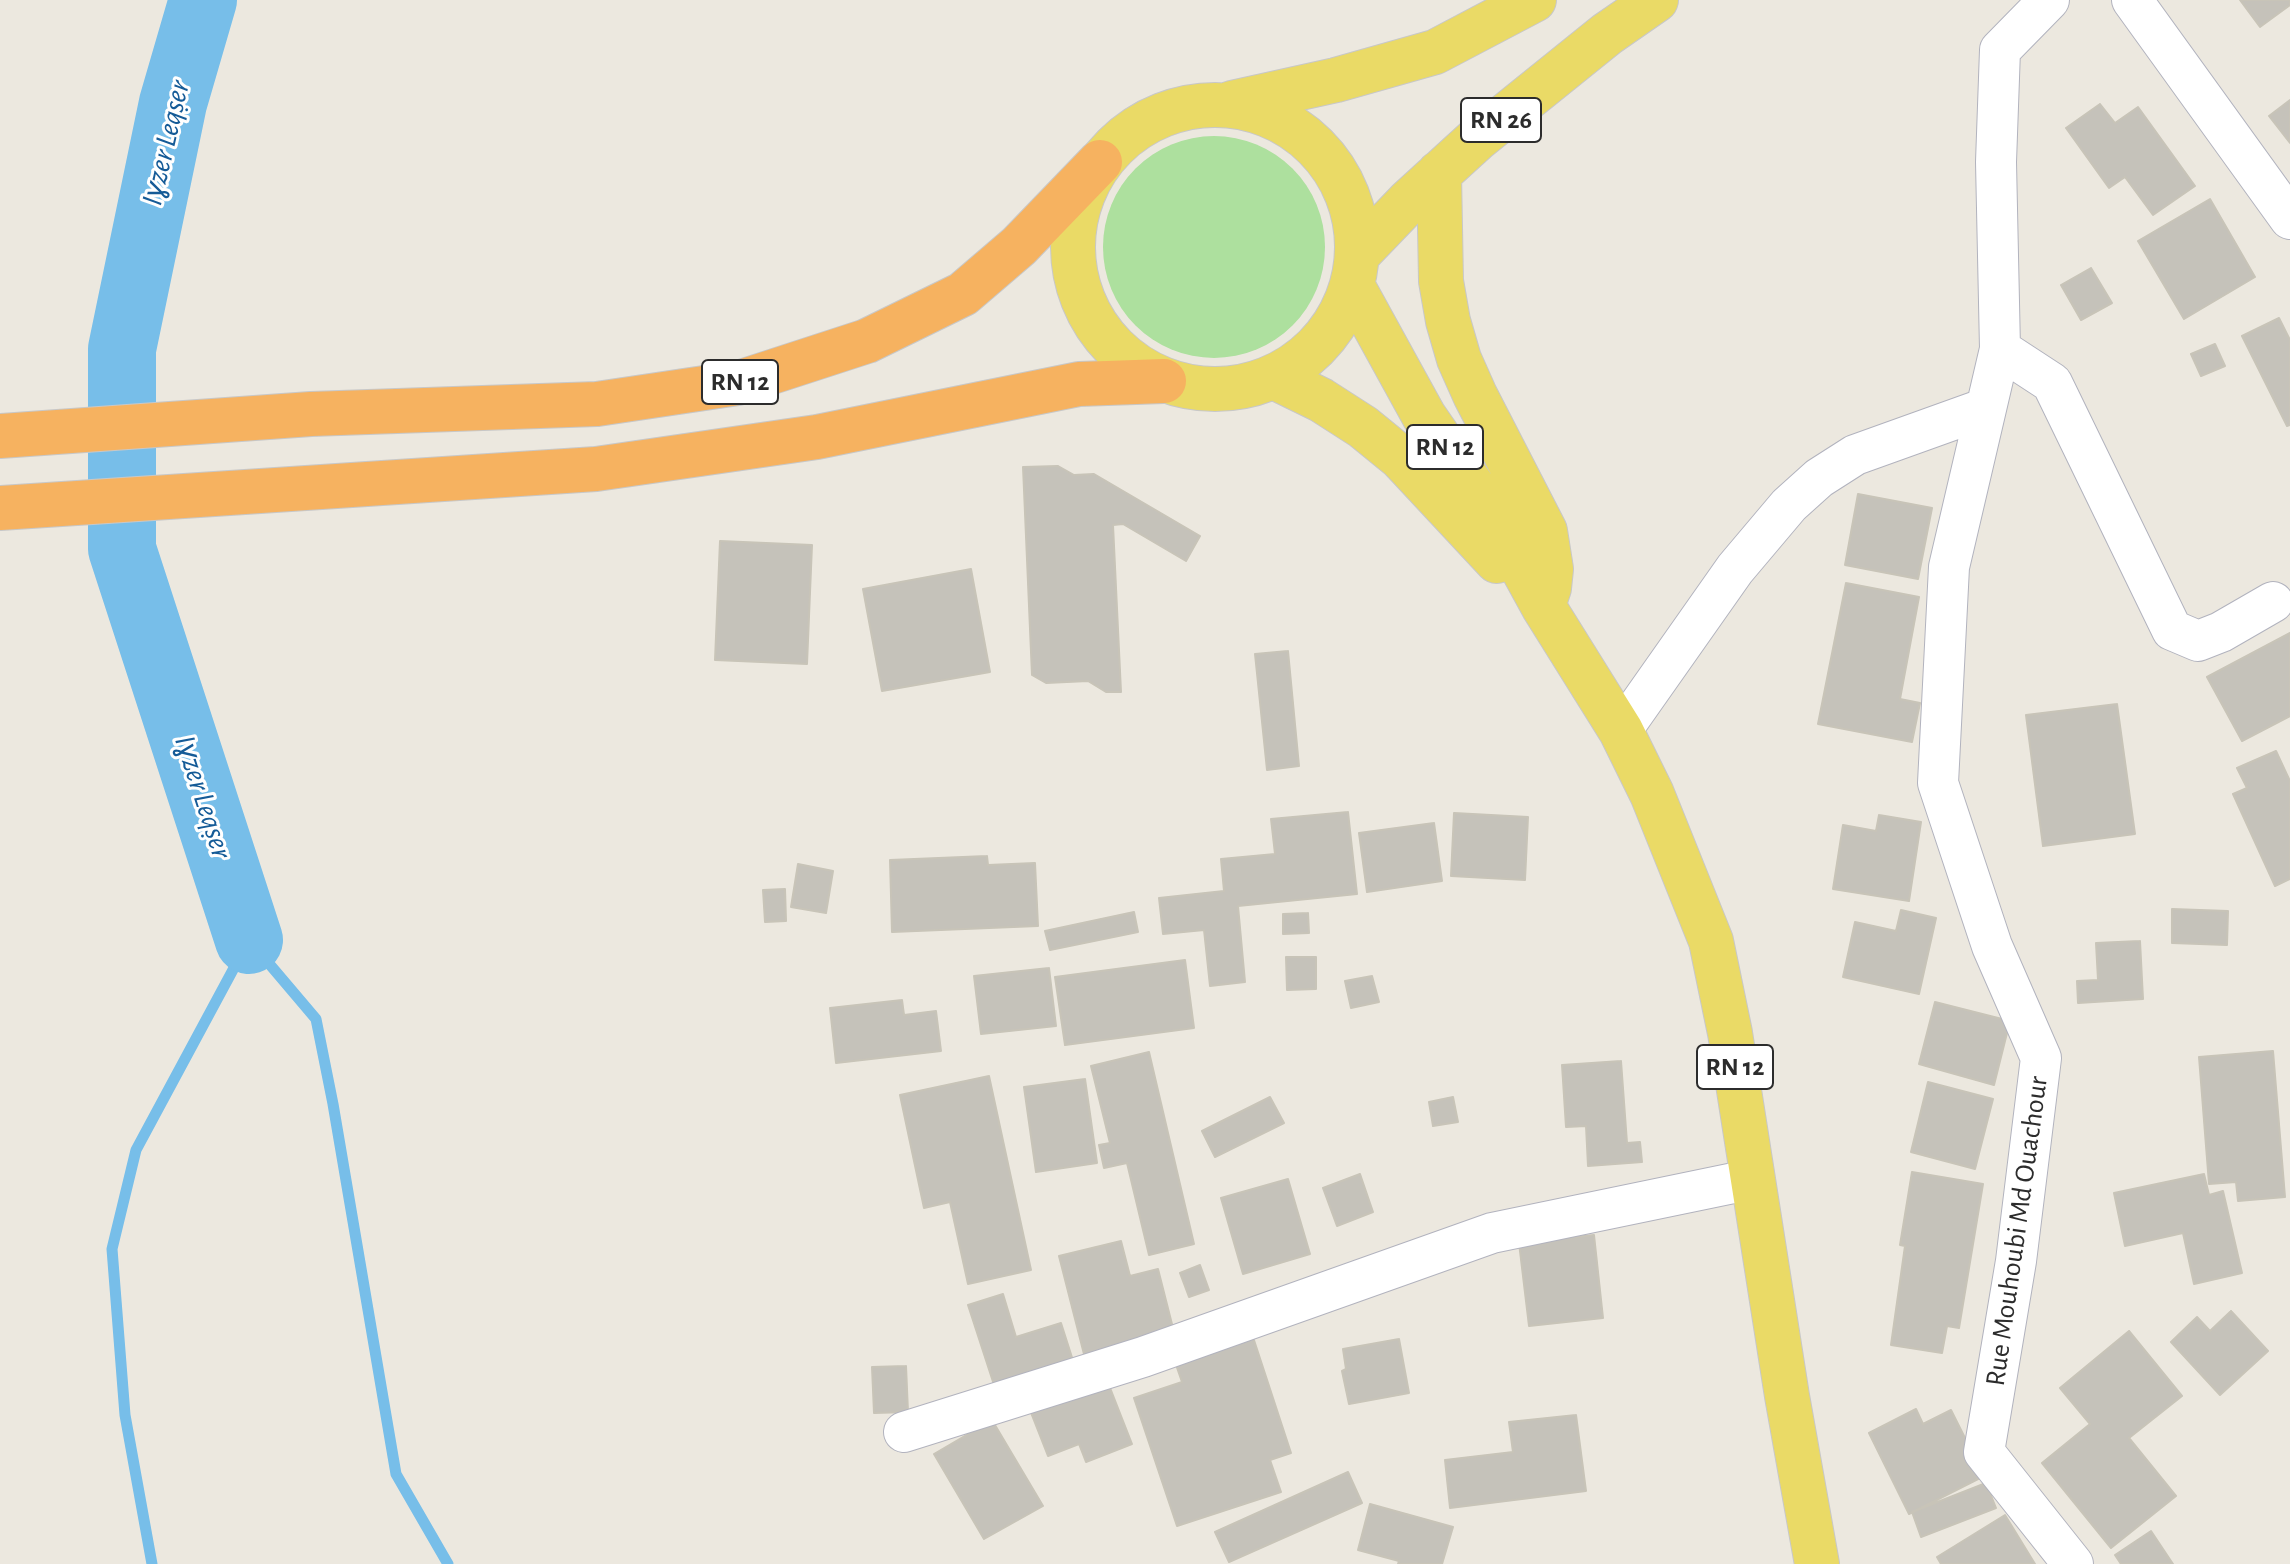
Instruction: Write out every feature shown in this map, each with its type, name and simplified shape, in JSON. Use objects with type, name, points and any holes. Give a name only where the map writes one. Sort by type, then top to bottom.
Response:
[{"type":"highway","name":"RN 12","points":[[1,436],[311,414],[597,404],[738,383],[867,341],[963,294],[1019,246],[1100,162]]},
{"type":"highway","name":"RN 12","points":[[7,508],[596,469],[817,437],[1079,384],[1164,381]]},
{"type":"main road","points":[[1228,104],[1270,115],[1307,138],[1336,170],[1354,210],[1355,269],[1350,296],[1336,324],[1315,350],[1276,378],[1231,389],[1197,389],[1164,381],[1125,359],[1095,326],[1077,287],[1071,243],[1079,200],[1100,162],[1125,135],[1156,117],[1191,106],[1228,104],[1336,80],[1435,52],[1534,0]]},
{"type":"main road","name":"RN 26","points":[[1355,269],[1439,173],[1596,43],[1656,0]]},
{"type":"main road","points":[[1439,173],[1441,281],[1448,321],[1459,359],[1475,395],[1545,531],[1551,569],[1543,606]]},
{"type":"main road","name":"RN 12","points":[[1355,269],[1424,416],[1496,520],[1543,606],[1621,731],[1652,794],[1711,941],[1730,1033],[1787,1396],[1817,1564]]},
{"type":"main road","name":"RN 12","points":[[1276,378],[1342,413],[1401,458],[1490,555],[1543,606]]},
{"type":"street","name":"Rue Mouhoubi Md Ouachour","points":[[2049,0],[2000,50],[1996,162],[2000,349],[1949,567],[1938,783],[1992,946],[2041,1058],[2016,1261],[1984,1452],[2073,1564]]},
{"type":"street","points":[[2132,0],[2290,219]]},
{"type":"street","points":[[2000,349],[2052,383],[2172,630],[2198,641],[2221,632],[2273,602]]},
{"type":"street","points":[[1621,731],[1735,569],[1789,505],[1819,478],[1855,455],[1986,408]]},
{"type":"street","points":[[904,1432],[1143,1357],[1492,1233],[1753,1179]]},
{"type":"green space","points":[[1214,136],[1257,144],[1293,168],[1317,204],[1325,247],[1317,290],[1293,326],[1257,350],[1214,358],[1171,350],[1135,326],[1111,290],[1103,247],[1111,204],[1135,168],[1171,144]]},
{"type":"building","points":[[2240,0],[2290,0],[2290,5],[2260,27]]},
{"type":"building","points":[[2290,100],[2290,143],[2269,116]]},
{"type":"building","points":[[2100,104],[2115,123],[2138,107],[2195,186],[2153,215],[2125,177],[2109,188],[2066,128]]},
{"type":"building","points":[[2210,199],[2255,277],[2184,319],[2138,241]]},
{"type":"building","points":[[2091,268],[2112,303],[2081,320],[2061,285]]},
{"type":"building","points":[[2279,318],[2290,340],[2290,425],[2287,426],[2242,336]]},
{"type":"building","points":[[2215,344],[2225,366],[2201,376],[2191,354]]},
{"type":"building","points":[[1058,466],[1074,475],[1094,474],[1200,536],[1186,561],[1123,524],[1113,525],[1121,692],[1106,692],[1088,681],[1046,683],[1032,675],[1023,467]]},
{"type":"building","points":[[1858,494],[1932,508],[1918,579],[1845,565]]},
{"type":"building","points":[[720,541],[812,545],[807,664],[715,660]]},
{"type":"building","points":[[971,569],[990,672],[882,691],[863,589]]},
{"type":"building","points":[[1846,583],[1919,597],[1900,699],[1920,703],[1912,742],[1818,724]]},
{"type":"building","points":[[2290,633],[2290,716],[2242,741],[2207,677]]},
{"type":"building","points":[[1288,651],[1299,766],[1267,770],[1255,654]]},
{"type":"building","points":[[2117,704],[2135,834],[2043,846],[2026,715]]},
{"type":"building","points":[[2276,751],[2290,781],[2290,879],[2275,886],[2233,794],[2247,788],[2237,768]]},
{"type":"building","points":[[1348,812],[1357,894],[1238,906],[1245,982],[1210,986],[1204,930],[1163,934],[1159,898],[1224,891],[1221,859],[1275,854],[1271,819]]},
{"type":"building","points":[[1454,813],[1528,817],[1525,880],[1451,876]]},
{"type":"building","points":[[1879,815],[1921,822],[1909,901],[1833,889],[1843,825],[1876,831]]},
{"type":"building","points":[[1434,823],[1442,881],[1367,892],[1359,833]]},
{"type":"building","points":[[987,856],[988,865],[1035,863],[1038,926],[892,932],[890,860]]},
{"type":"building","points":[[798,864],[833,871],[826,913],[791,907]]},
{"type":"building","points":[[785,889],[786,921],[765,922],[763,890]]},
{"type":"building","points":[[2172,909],[2228,911],[2227,945],[2172,943]]},
{"type":"building","points":[[1901,910],[1936,918],[1919,994],[1843,977],[1855,922],[1896,931]]},
{"type":"building","points":[[1134,912],[1138,932],[1050,950],[1045,931]]},
{"type":"building","points":[[1308,913],[1309,933],[1283,934],[1283,914]]},
{"type":"building","points":[[2140,941],[2143,999],[2078,1003],[2077,981],[2098,980],[2096,943]]},
{"type":"building","points":[[1286,957],[1316,957],[1316,989],[1287,990]]},
{"type":"building","points":[[1185,960],[1194,1028],[1065,1045],[1055,977]]},
{"type":"building","points":[[1049,968],[1056,1026],[981,1034],[974,976]]},
{"type":"building","points":[[1372,976],[1379,1002],[1351,1008],[1345,981]]},
{"type":"building","points":[[902,1000],[904,1015],[936,1011],[941,1051],[836,1063],[830,1008]]},
{"type":"building","points":[[1935,1002],[2010,1021],[1994,1085],[1919,1064]]},
{"type":"building","points":[[2273,1051],[2285,1197],[2238,1201],[2236,1182],[2209,1184],[2199,1057]]},
{"type":"building","points":[[1149,1052],[1194,1244],[1149,1255],[1127,1163],[1104,1168],[1099,1145],[1110,1143],[1091,1066]]},
{"type":"building","points":[[1621,1061],[1627,1143],[1640,1142],[1642,1162],[1588,1166],[1586,1126],[1566,1127],[1562,1065]]},
{"type":"building","points":[[989,1076],[1031,1270],[968,1284],[950,1202],[924,1208],[900,1095]]},
{"type":"building","points":[[1085,1079],[1097,1163],[1036,1172],[1024,1087]]},
{"type":"building","points":[[1928,1082],[1993,1099],[1975,1169],[1911,1152]]},
{"type":"building","points":[[1270,1097],[1284,1123],[1215,1157],[1202,1131]]},
{"type":"building","points":[[1453,1097],[1458,1122],[1433,1126],[1429,1102]]},
{"type":"building","points":[[1912,1172],[1983,1184],[1959,1328],[1947,1326],[1942,1353],[1891,1345],[1905,1246],[1900,1245]]},
{"type":"building","points":[[1360,1174],[1373,1212],[1337,1226],[1323,1188]]},
{"type":"building","points":[[2204,1174],[2209,1195],[2223,1191],[2242,1273],[2194,1284],[2183,1233],[2125,1246],[2114,1193]]},
{"type":"building","points":[[1288,1179],[1310,1254],[1243,1274],[1221,1198]]},
{"type":"building","points":[[1594,1235],[1603,1318],[1529,1326],[1519,1243]]},
{"type":"building","points":[[1121,1241],[1130,1276],[1158,1269],[1176,1340],[1086,1362],[1059,1256]]},
{"type":"building","points":[[1200,1265],[1209,1290],[1189,1297],[1180,1273]]},
{"type":"building","points":[[1003,1294],[1016,1337],[1061,1323],[1076,1370],[997,1394],[968,1305]]},
{"type":"building","points":[[2231,1311],[2268,1351],[2220,1395],[2171,1342],[2197,1317],[2210,1331]]},
{"type":"building","points":[[1251,1331],[1291,1453],[1270,1460],[1281,1492],[1177,1526],[1134,1398],[1182,1382],[1173,1356]]},
{"type":"building","points":[[2129,1331],[2182,1396],[2129,1438],[2176,1496],[2111,1548],[2042,1463],[2090,1424],[2060,1388]]},
{"type":"building","points":[[1399,1339],[1409,1393],[1349,1404],[1342,1371],[1346,1369],[1343,1349]]},
{"type":"building","points":[[906,1366],[908,1412],[874,1413],[872,1367]]},
{"type":"building","points":[[1105,1375],[1132,1444],[1086,1462],[1079,1444],[1048,1456],[1028,1405]]},
{"type":"building","points":[[1916,1409],[1923,1424],[1951,1410],[1984,1476],[1909,1514],[1869,1433]]},
{"type":"building","points":[[1576,1415],[1586,1491],[1450,1508],[1445,1460],[1513,1452],[1509,1422]]},
{"type":"building","points":[[992,1420],[1043,1506],[984,1539],[934,1454]]},
{"type":"building","points":[[1348,1472],[1362,1503],[1229,1562],[1215,1532]]},
{"type":"building","points":[[1986,1483],[1996,1508],[1921,1537],[1912,1512]]},
{"type":"building","points":[[1370,1504],[1453,1527],[1442,1564],[1398,1564],[1399,1561],[1358,1550]]},
{"type":"building","points":[[2005,1515],[2035,1564],[1941,1564],[1937,1557]]},
{"type":"building","points":[[2151,1531],[2173,1564],[2121,1564],[2115,1555]]},
{"type":"waterway","name":"Iɣzer Leqṣer","points":[[203,0],[173,103],[122,349],[122,549],[249,940]]},
{"type":"waterway","name":"Iɣzer Leqṣer","points":[[152,1564],[125,1415],[112,1249],[136,1150],[249,940],[316,1019],[396,1474],[448,1564]]}]
